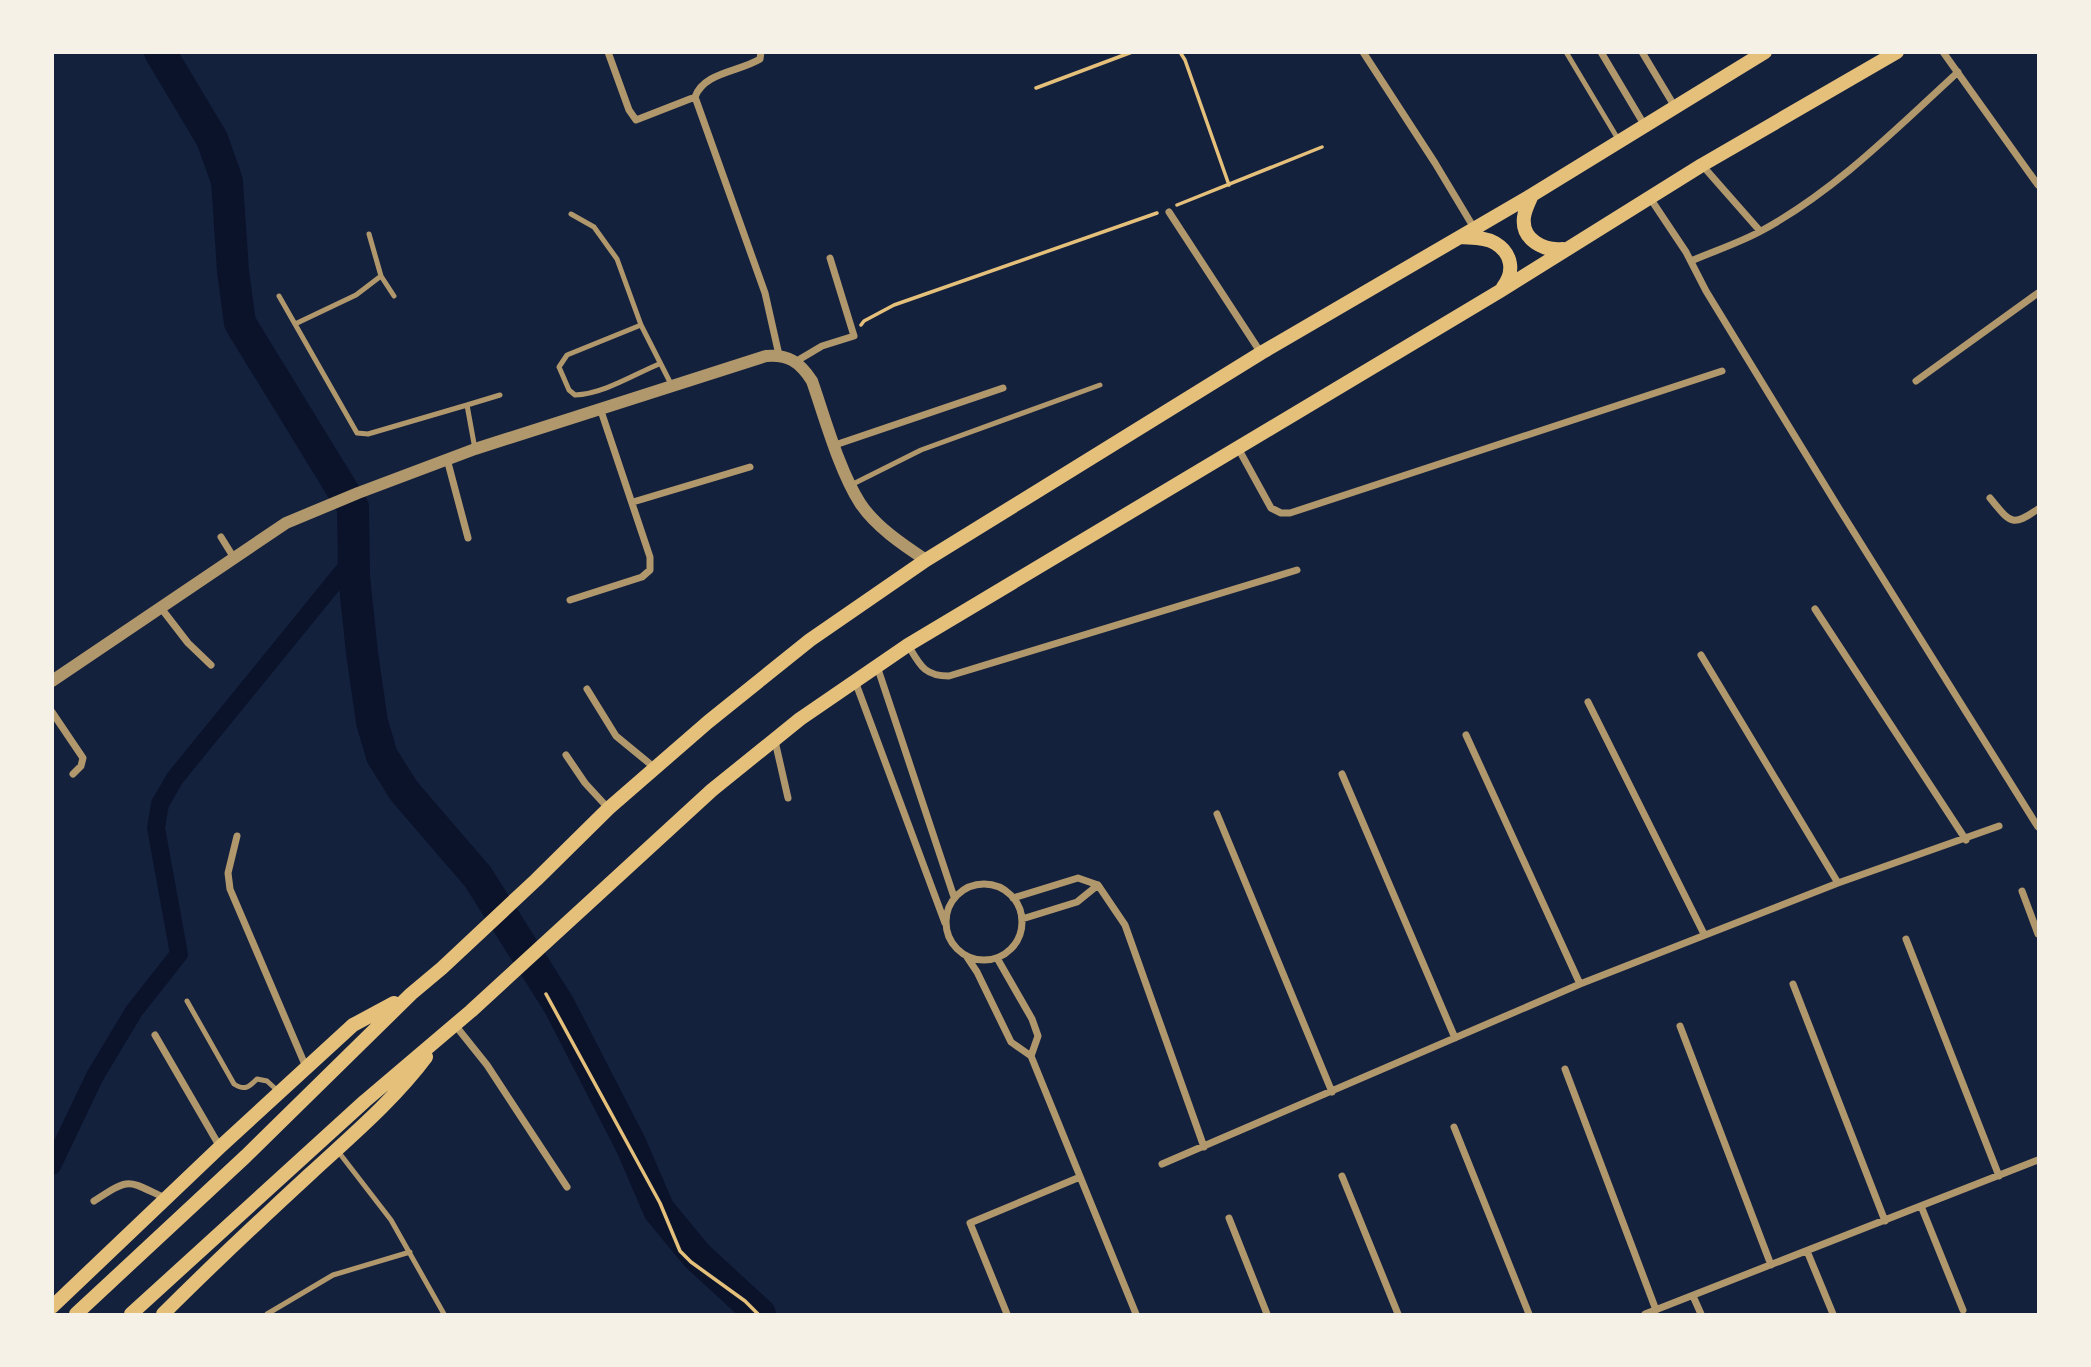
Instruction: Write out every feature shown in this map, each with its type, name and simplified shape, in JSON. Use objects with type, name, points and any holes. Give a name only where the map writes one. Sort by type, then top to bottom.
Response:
[{"type":"main road","points":[[76,1314],[246,1156],[411,994],[536,880],[609,808],[810,640],[926,560],[1261,353],[1532,195],[1765,52]]},
{"type":"main road","points":[[131,1314],[309,1151],[440,1039],[712,790],[775,738],[855,680],[908,645],[1500,291],[1702,165],[1897,52]]},
{"type":"main road","points":[[1532,195],[1524,213],[1527,233],[1543,248],[1564,249]]},
{"type":"main road","points":[[1461,237],[1482,238],[1502,250],[1511,269],[1510,278],[1500,291]]},
{"type":"main road","points":[[52,1307],[353,1025],[411,994]]},
{"type":"main road","points":[[163,1314],[414,1074],[440,1039]]},
{"type":"street","points":[[608,52],[629,110],[636,120],[695,97]]},
{"type":"street","points":[[761,52],[760,59],[747,67],[706,80],[698,88],[695,97],[765,293],[779,355]]},
{"type":"street","points":[[1363,52],[1474,228]]},
{"type":"street","points":[[1601,52],[1645,126]]},
{"type":"street","points":[[1642,52],[1675,108]]},
{"type":"street","points":[[1943,52],[2039,185]]},
{"type":"street","points":[[1691,261],[1760,231],[1807,201],[1873,150],[1958,72]]},
{"type":"street","points":[[1702,165],[1760,231]]},
{"type":"street","points":[[1650,197],[1819,476],[2039,827]]},
{"type":"street","points":[[1170,210],[1261,353]]},
{"type":"street","points":[[796,362],[822,345],[854,336],[831,258]]},
{"type":"street","points":[[1916,381],[2039,293]]},
{"type":"street","points":[[52,681],[286,523],[475,449],[737,364],[779,355],[788,356],[805,369],[812,381],[860,503],[898,540],[926,560]]},
{"type":"street","points":[[1238,448],[1271,508],[1281,513],[1290,513],[1722,371]]},
{"type":"street","points":[[835,445],[1003,388]]},
{"type":"street","points":[[570,600],[642,577],[650,570],[650,557],[600,408]]},
{"type":"street","points":[[447,460],[468,538]]},
{"type":"street","points":[[633,502],[750,467]]},
{"type":"street","points":[[1990,498],[2013,522],[2018,522],[2039,509]]},
{"type":"street","points":[[221,537],[234,558]]},
{"type":"street","points":[[908,645],[926,671],[934,676],[949,676],[1297,570]]},
{"type":"street","points":[[161,608],[188,643],[211,665]]},
{"type":"street","points":[[1815,609],[1966,840]]},
{"type":"street","points":[[1701,655],[1838,883]]},
{"type":"street","points":[[877,666],[954,897]]},
{"type":"street","points":[[855,680],[951,942],[966,956],[977,972],[1012,1042],[1031,1056],[1136,1314]]},
{"type":"street","points":[[587,689],[616,736],[655,769]]},
{"type":"street","points":[[1588,702],[1704,934]]},
{"type":"street","points":[[52,712],[83,758],[73,774]]},
{"type":"street","points":[[1466,735],[1580,984]]},
{"type":"street","points":[[775,738],[788,798]]},
{"type":"street","points":[[566,755],[585,783],[609,808]]},
{"type":"street","points":[[1342,774],[1455,1038]]},
{"type":"street","points":[[1217,814],[1332,1092]]},
{"type":"street","points":[[1162,1164],[1580,984],[1838,883],[1966,840],[1999,826]]},
{"type":"street","points":[[237,836],[228,873],[230,889],[306,1067]]},
{"type":"street","points":[[1013,898],[1078,878],[1098,885],[1125,925],[1204,1147]]},
{"type":"street","points":[[945,923],[954,897],[976,884],[1001,888],[1013,898],[1022,919],[1021,932],[1016,943],[997,958],[976,959],[966,956]]},
{"type":"street","points":[[1022,919],[1077,902],[1098,885]]},
{"type":"street","points":[[2022,891],[2039,934]]},
{"type":"street","points":[[1906,939],[1999,1176]]},
{"type":"street","points":[[997,958],[1032,1019],[1038,1036],[1031,1056]]},
{"type":"street","points":[[1793,984],[1885,1221]]},
{"type":"street","points":[[455,1025],[487,1066],[566,1187]]},
{"type":"street","points":[[1680,1026],[1772,1265]]},
{"type":"street","points":[[155,1035],[220,1147]]},
{"type":"street","points":[[1565,1069],[1656,1310]]},
{"type":"street","points":[[1454,1127],[1529,1314]]},
{"type":"street","points":[[1646,1314],[2038,1161]]},
{"type":"street","points":[[1342,1176],[1398,1314]]},
{"type":"street","points":[[1007,1314],[970,1223],[1080,1177]]},
{"type":"street","points":[[94,1201],[122,1183],[134,1184],[166,1198]]},
{"type":"street","points":[[1921,1206],[1963,1310]]},
{"type":"street","points":[[1229,1217],[1267,1314]]},
{"type":"street","points":[[1807,1251],[1833,1314]]},
{"type":"street","points":[[1693,1296],[1701,1314]]},
{"type":"lane","points":[[1566,52],[1619,141]]},
{"type":"lane","points":[[571,214],[594,227],[612,251],[659,364],[672,386]]},
{"type":"lane","points":[[369,234],[381,276],[394,296]]},
{"type":"lane","points":[[295,324],[356,295],[381,276]]},
{"type":"lane","points":[[279,296],[357,433],[368,434],[500,395]]},
{"type":"lane","points":[[642,325],[567,355],[559,367],[569,390],[580,395],[602,389],[659,364]]},
{"type":"lane","points":[[851,485],[921,450],[1100,385]]},
{"type":"lane","points":[[467,405],[475,449]]},
{"type":"lane","points":[[187,1001],[234,1084],[248,1088],[257,1079],[267,1081],[279,1092]]},
{"type":"lane","points":[[337,1150],[391,1220],[444,1314]]},
{"type":"lane","points":[[267,1314],[333,1275],[410,1252]]},
{"type":"path","points":[[1036,88],[1132,52]]},
{"type":"path","points":[[1180,52],[1229,185]]},
{"type":"path","points":[[1170,210],[1322,147]]},
{"type":"path","points":[[854,336],[864,321],[894,305],[1158,212]]},
{"type":"path","points":[[546,994],[660,1203],[680,1251],[758,1314]]},
{"type":"waterway","points":[[160,52],[212,139],[227,181],[233,271],[240,323],[353,507],[354,576],[362,653],[372,722],[382,756],[404,791],[478,877],[559,1005],[631,1145],[659,1210],[697,1256],[760,1314]]},
{"type":"waterway","points":[[52,1166],[95,1076],[134,1011],[179,954],[156,828],[160,804],[175,778],[354,558]]}]
